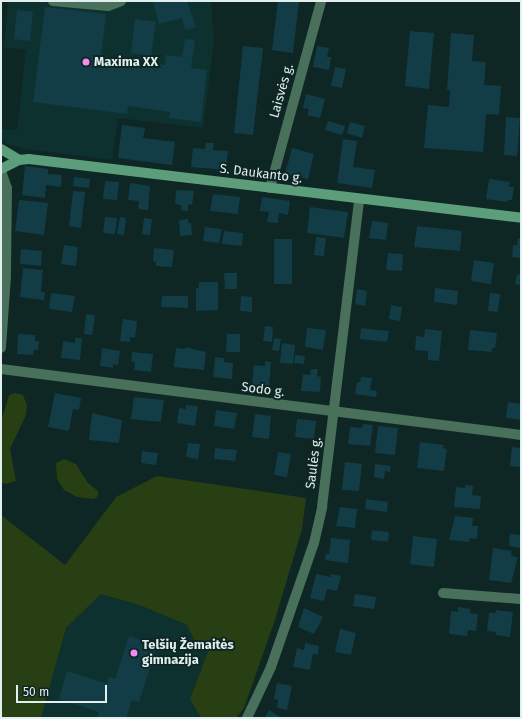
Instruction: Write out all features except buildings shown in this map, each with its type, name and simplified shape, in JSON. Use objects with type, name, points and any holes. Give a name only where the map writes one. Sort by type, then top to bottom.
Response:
[{"type":"main road","points":[[1,149],[19,160],[1,170]]},
{"type":"main road","name":"S. Daukanto g.","points":[[19,160],[521,218]]},
{"type":"street","points":[[53,1],[108,6],[121,1]]},
{"type":"street","name":"Laisvės g.","points":[[270,188],[321,1]]},
{"type":"street","points":[[1,170],[7,188],[6,276],[1,348]]},
{"type":"street","name":"Saulės g.","points":[[247,718],[271,668],[314,543],[322,507],[359,200]]},
{"type":"street","name":"Sodo g.","points":[[1,369],[521,435]]},
{"type":"street","points":[[443,594],[521,600]]},
{"type":"shaded area","points":[[8,1],[211,1],[214,42],[203,128],[118,118],[112,160],[26,149],[7,144],[1,138],[1,129],[17,130],[26,50],[4,47]]},
{"type":"shaded area","name":"Telšių Žemaitės gimnazija","points":[[101,594],[142,606],[187,625],[196,644],[209,649],[190,699],[201,718],[41,718],[66,628]]},
{"type":"green space","points":[[15,393],[23,395],[27,405],[26,415],[10,449],[16,481],[6,484],[1,483],[1,422],[9,395]]},
{"type":"green space","points":[[64,459],[76,464],[88,483],[98,491],[98,496],[94,499],[77,497],[64,490],[57,479],[56,463]]},
{"type":"green space","points":[[157,476],[306,498],[302,529],[275,620],[244,708],[236,718],[201,718],[190,699],[209,649],[196,644],[187,625],[142,606],[101,594],[66,628],[41,718],[1,718],[1,515],[65,565],[116,497]]},
{"type":"place","name":"Maxima XX","points":[[86,62]]},
{"type":"place","name":"Telšių Žemaitės gimnazija","points":[[134,653]]}]
